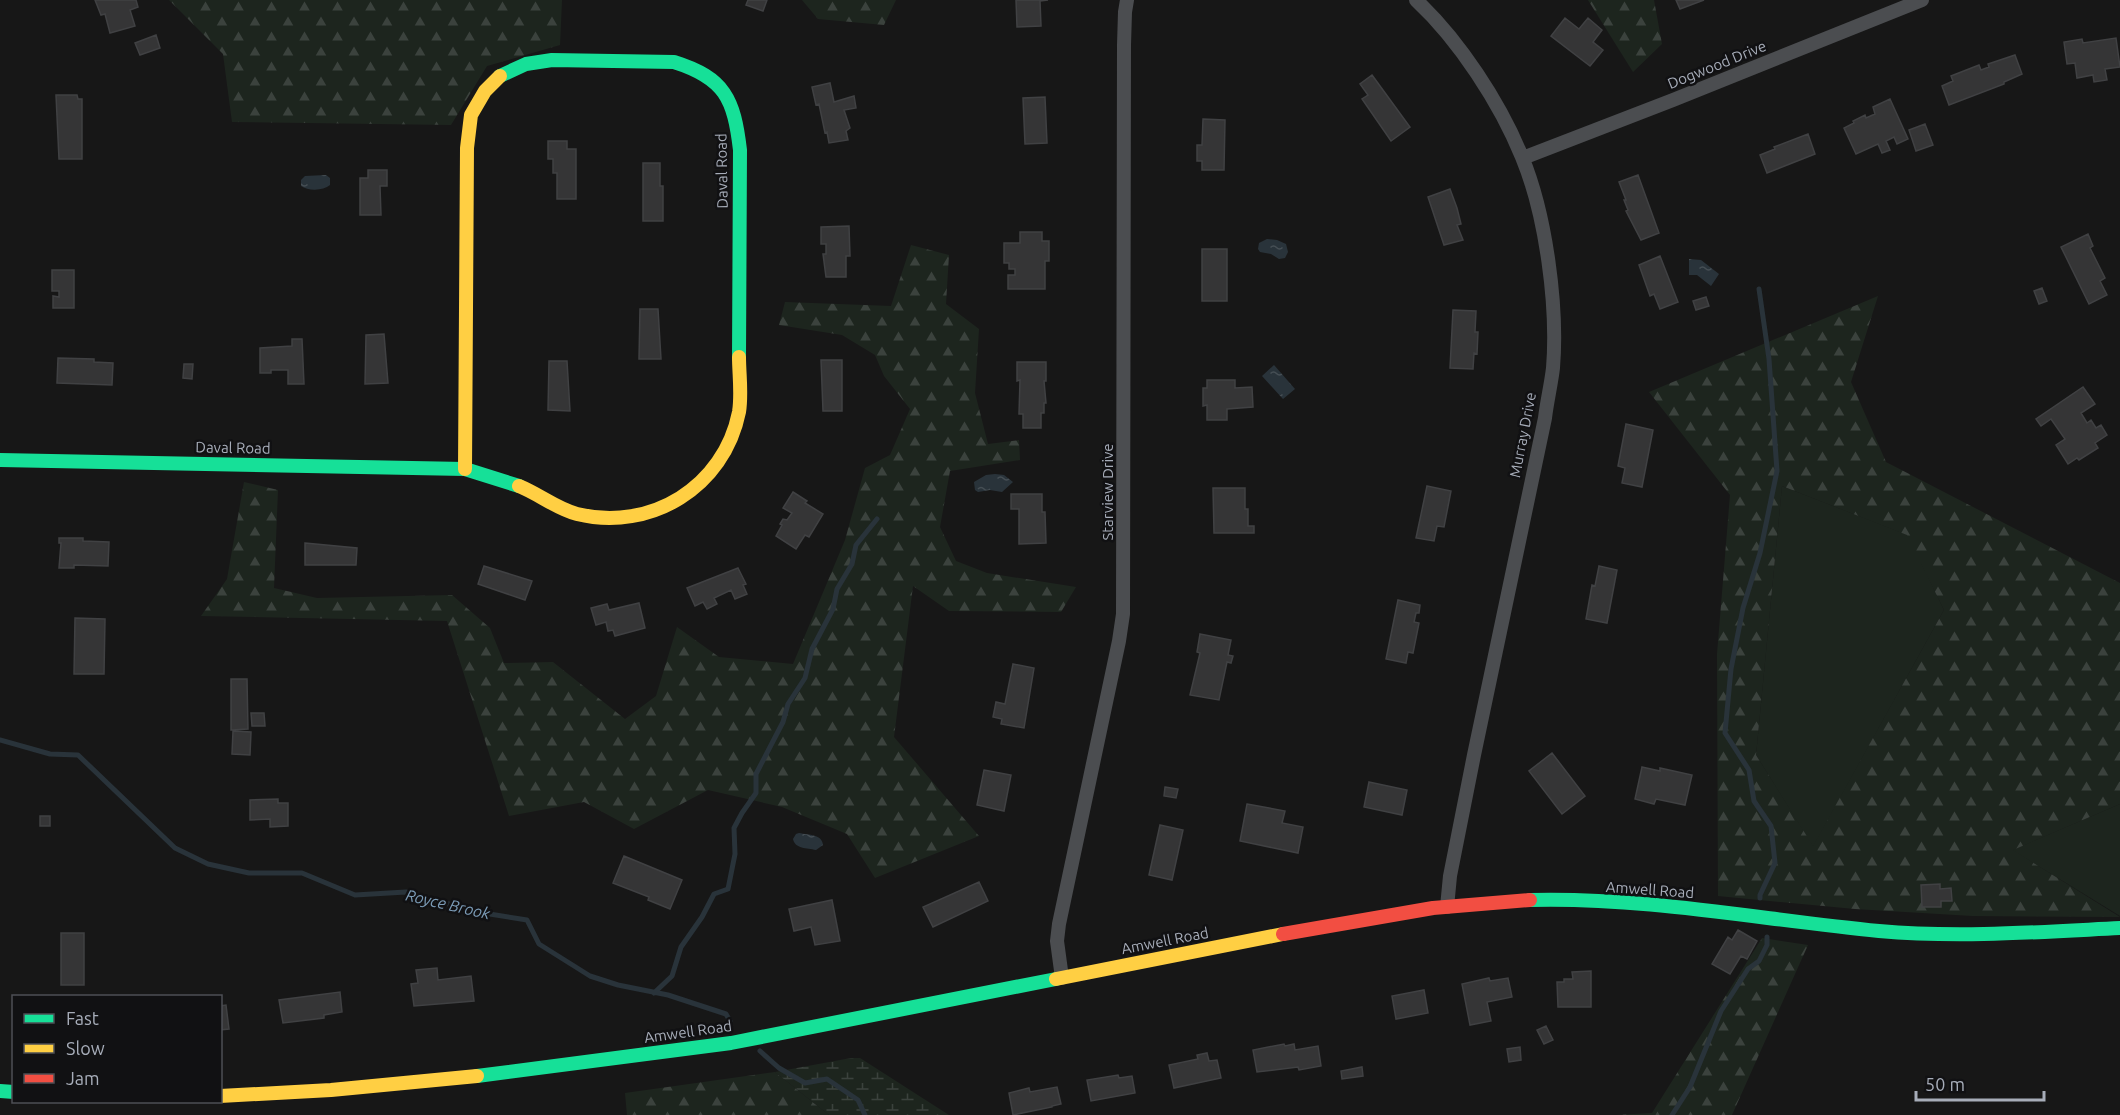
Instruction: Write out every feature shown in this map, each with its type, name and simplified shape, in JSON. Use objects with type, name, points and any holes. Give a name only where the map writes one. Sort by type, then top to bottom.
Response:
[{"type":"main road","name":"Daval Road","points":[[0,460],[465,469],[533,493],[575,514],[598,518],[627,518],[657,511],[679,499],[703,482],[720,461],[732,435],[739,410],[740,150],[738,127],[733,106],[724,92],[711,78],[692,66],[674,62],[552,60],[526,64],[501,75],[485,91],[471,115],[467,148],[465,469]]},
{"type":"main road","name":"Amwell Road","points":[[222,1096],[281,1095],[370,1088],[652,1055],[798,1031],[1301,931],[1447,907],[1510,901],[1641,904],[1885,931],[1941,934],[2033,933],[2120,928]]},
{"type":"street","name":"Starview Drive","points":[[1062,978],[1057,941],[1059,924],[1123,614],[1125,23],[1127,0]]},
{"type":"street","name":"Murray Drive","points":[[1416,0],[1449,36],[1476,72],[1523,158],[1544,234],[1552,304],[1553,368],[1545,418],[1450,876],[1447,907]]},
{"type":"street","name":"Dogwood Drive","points":[[1523,158],[1922,0]]},
{"type":"green space","points":[[169,0],[562,0],[560,45],[487,66],[451,125],[232,122],[223,54]]},
{"type":"green space","points":[[802,0],[896,0],[884,25],[818,19]]},
{"type":"green space","points":[[1588,0],[1654,0],[1662,44],[1633,72]]},
{"type":"green space","points":[[911,245],[949,255],[946,304],[979,329],[975,393],[988,444],[1019,440],[1020,460],[950,471],[940,527],[956,561],[987,573],[1076,587],[1061,612],[949,611],[913,586],[894,737],[979,836],[875,878],[847,834],[782,807],[708,790],[634,829],[584,802],[509,816],[447,621],[201,616],[227,579],[244,482],[278,490],[274,588],[317,598],[452,595],[490,628],[504,663],[553,662],[625,719],[656,696],[677,627],[719,657],[793,664],[845,540],[865,468],[890,455],[910,409],[884,376],[875,355],[842,335],[779,325],[785,302],[891,306]]},
{"type":"green space","points":[[1878,296],[1851,382],[1886,462],[2120,583],[2120,804],[2013,850],[2120,917],[1973,916],[1855,909],[1718,896],[1717,654],[1730,495],[1649,392]],"holes":[[[1782,486],[1907,535],[1944,610],[1813,846],[1756,755]]]},
{"type":"green space","points":[[1782,486],[1908,535],[1944,610],[1813,847],[1756,755]]},
{"type":"green space","points":[[2120,804],[2120,916],[2012,850]]},
{"type":"green space","points":[[1762,938],[1808,945],[1732,1115],[1616,1115],[1652,1113]]},
{"type":"green space","points":[[860,1058],[949,1115],[829,1115],[775,1072]]},
{"type":"green space","points":[[775,1072],[829,1115],[627,1115],[625,1093]]},
{"type":"water","points":[[326,175],[330,178],[330,185],[327,187],[316,190],[301,186],[301,180],[305,176]]},
{"type":"water","points":[[1267,239],[1286,244],[1288,252],[1285,258],[1279,259],[1271,254],[1260,252],[1259,243]]},
{"type":"water","points":[[1689,259],[1701,260],[1719,274],[1711,286],[1697,275],[1689,275]]},
{"type":"water","points":[[1274,365],[1295,389],[1283,399],[1262,376]]},
{"type":"water","points":[[986,475],[1004,475],[1013,482],[1002,492],[975,490],[974,482]]},
{"type":"water","points":[[799,833],[818,837],[823,845],[816,850],[796,845],[793,839]]},
{"type":"building","points":[[95,0],[136,0],[138,7],[130,10],[135,26],[110,33],[105,14],[101,15]]},
{"type":"building","points":[[748,0],[767,0],[763,11],[746,5]]},
{"type":"building","points":[[1016,0],[1048,0],[1040,1],[1041,26],[1017,27]]},
{"type":"building","points":[[1676,0],[1704,0],[1680,9]]},
{"type":"building","points":[[1565,18],[1579,29],[1588,18],[1602,30],[1593,42],[1603,50],[1590,66],[1551,36]]},
{"type":"building","points":[[156,35],[160,48],[140,55],[135,43]]},
{"type":"building","points":[[2116,38],[2120,67],[2105,69],[2107,80],[2094,82],[2093,75],[2077,78],[2075,63],[2067,64],[2064,42],[2082,39],[2083,43]]},
{"type":"building","points":[[2015,55],[2022,74],[2004,84],[1949,105],[1942,86],[1953,81],[1951,76],[1979,65],[1981,70],[1989,67],[1988,64]]},
{"type":"building","points":[[1372,75],[1410,127],[1391,141],[1362,99],[1368,95],[1360,84]]},
{"type":"building","points":[[830,83],[834,102],[854,96],[856,108],[844,110],[850,128],[846,131],[848,140],[829,143],[812,87]]},
{"type":"building","points":[[56,95],[77,95],[78,99],[82,99],[82,159],[59,159]]},
{"type":"building","points":[[1045,97],[1047,143],[1025,144],[1023,98]]},
{"type":"building","points":[[1890,99],[1908,139],[1897,144],[1894,137],[1886,141],[1890,150],[1882,153],[1878,144],[1856,154],[1844,128],[1865,115],[1866,118],[1875,114],[1873,107]]},
{"type":"building","points":[[1203,119],[1225,120],[1224,170],[1202,170],[1202,161],[1197,161],[1197,145],[1202,145]]},
{"type":"building","points":[[1925,124],[1933,145],[1916,151],[1909,130]]},
{"type":"building","points":[[1808,134],[1815,154],[1767,173],[1760,155]]},
{"type":"building","points":[[548,141],[567,141],[567,149],[576,149],[576,199],[557,199],[557,173],[553,173],[553,159],[548,159]]},
{"type":"building","points":[[643,163],[660,163],[660,186],[663,186],[663,221],[643,221]]},
{"type":"building","points":[[368,170],[387,170],[387,186],[380,186],[381,215],[360,215],[360,178],[368,178]]},
{"type":"building","points":[[1638,175],[1659,233],[1641,240],[1626,211],[1628,210],[1624,200],[1626,200],[1619,182]]},
{"type":"building","points":[[1450,189],[1461,224],[1457,225],[1463,240],[1444,245],[1428,197]]},
{"type":"building","points":[[849,226],[850,256],[846,256],[846,277],[826,277],[823,254],[826,254],[826,244],[821,244],[821,227]]},
{"type":"building","points":[[1020,232],[1042,232],[1042,241],[1049,241],[1049,261],[1045,261],[1045,289],[1008,289],[1008,275],[1015,275],[1015,269],[1009,269],[1009,263],[1004,263],[1004,243],[1020,243]]},
{"type":"building","points":[[2088,234],[2093,246],[2090,248],[2105,278],[2100,281],[2107,295],[2089,304],[2061,247]]},
{"type":"building","points":[[1202,249],[1227,249],[1227,301],[1202,301]]},
{"type":"building","points":[[1660,256],[1678,302],[1660,309],[1654,294],[1650,296],[1639,265]]},
{"type":"building","points":[[52,270],[74,270],[74,308],[53,308],[53,296],[59,297],[59,291],[52,291]]},
{"type":"building","points":[[2042,288],[2047,301],[2039,304],[2034,291]]},
{"type":"building","points":[[1706,297],[1709,306],[1696,310],[1693,301]]},
{"type":"building","points":[[640,309],[658,309],[661,359],[639,359]]},
{"type":"building","points":[[1453,310],[1476,311],[1477,354],[1474,353],[1473,369],[1450,368]]},
{"type":"building","points":[[384,334],[388,383],[365,384],[366,335]]},
{"type":"building","points":[[292,339],[302,339],[304,384],[288,384],[288,370],[271,370],[271,373],[260,373],[260,348],[292,346]]},
{"type":"building","points":[[58,358],[94,359],[94,362],[113,363],[112,385],[57,383]]},
{"type":"building","points":[[821,360],[842,360],[842,411],[823,411]]},
{"type":"building","points":[[549,361],[567,361],[570,411],[548,410]]},
{"type":"building","points":[[1017,362],[1046,362],[1046,381],[1044,381],[1046,403],[1044,403],[1044,413],[1041,413],[1041,428],[1023,428],[1023,414],[1019,414],[1020,380],[1017,381]]},
{"type":"building","points":[[184,364],[193,364],[192,379],[183,378]]},
{"type":"building","points":[[1207,380],[1235,380],[1235,388],[1252,387],[1253,407],[1227,409],[1227,420],[1207,420],[1207,405],[1203,406],[1203,388],[1207,388]]},
{"type":"building","points":[[2083,387],[2095,404],[2081,413],[2087,423],[2091,420],[2096,428],[2101,425],[2107,435],[2095,443],[2098,448],[2068,464],[2056,445],[2065,439],[2051,419],[2041,426],[2036,419]]},
{"type":"building","points":[[1626,424],[1653,430],[1642,487],[1622,483],[1625,468],[1618,466]]},
{"type":"building","points":[[1427,486],[1451,491],[1444,527],[1437,526],[1434,541],[1416,538]]},
{"type":"building","points":[[1213,488],[1245,488],[1248,526],[1254,526],[1254,533],[1214,533]]},
{"type":"building","points":[[793,492],[823,514],[809,537],[805,535],[796,549],[776,536],[783,519],[787,520],[792,513],[783,508]]},
{"type":"building","points":[[1011,494],[1042,494],[1046,543],[1019,544],[1019,509],[1011,509]]},
{"type":"building","points":[[59,538],[83,538],[83,541],[109,542],[108,566],[74,565],[74,568],[59,568],[61,543],[59,543]]},
{"type":"building","points":[[305,543],[357,548],[356,565],[305,565]]},
{"type":"building","points":[[484,566],[532,581],[525,600],[478,584]]},
{"type":"building","points":[[1599,566],[1617,570],[1607,623],[1586,619],[1592,585],[1595,586]]},
{"type":"building","points":[[738,568],[746,584],[743,585],[747,594],[735,599],[731,590],[714,598],[717,604],[707,609],[703,602],[695,606],[687,588]]},
{"type":"building","points":[[1398,600],[1420,605],[1414,622],[1419,623],[1413,653],[1408,652],[1406,663],[1386,659]]},
{"type":"building","points":[[639,603],[645,628],[615,636],[613,630],[608,631],[606,622],[596,625],[591,608],[607,604],[609,610]]},
{"type":"building","points":[[75,618],[105,619],[104,674],[74,674]]},
{"type":"building","points":[[1200,634],[1231,640],[1228,655],[1233,656],[1231,663],[1227,662],[1219,700],[1190,695],[1200,653],[1197,652]]},
{"type":"building","points":[[1013,664],[1034,668],[1024,728],[1001,724],[1002,719],[993,717],[996,702],[1005,704]]},
{"type":"building","points":[[231,679],[247,679],[248,729],[231,730]]},
{"type":"building","points":[[251,713],[264,713],[265,726],[252,726]]},
{"type":"building","points":[[233,731],[251,732],[250,755],[232,754]]},
{"type":"building","points":[[1552,753],[1585,796],[1562,814],[1529,771]]},
{"type":"building","points":[[1642,767],[1660,771],[1660,768],[1692,775],[1685,805],[1656,799],[1654,804],[1635,799]]},
{"type":"building","points":[[984,770],[1011,775],[1004,811],[977,805]]},
{"type":"building","points":[[1369,782],[1407,790],[1402,815],[1364,807]]},
{"type":"building","points":[[1165,787],[1178,789],[1176,798],[1164,796]]},
{"type":"building","points":[[278,799],[278,803],[288,803],[288,826],[270,827],[270,819],[250,820],[250,800]]},
{"type":"building","points":[[1247,804],[1285,811],[1282,823],[1303,827],[1298,853],[1240,841]]},
{"type":"building","points":[[40,816],[50,816],[50,826],[40,826]]},
{"type":"building","points":[[1160,825],[1183,830],[1172,880],[1149,875]]},
{"type":"building","points":[[624,856],[682,880],[670,909],[648,900],[649,897],[613,883]]},
{"type":"building","points":[[979,882],[988,901],[933,927],[923,907]]},
{"type":"building","points":[[1940,884],[1940,889],[1951,888],[1952,901],[1941,901],[1941,907],[1922,907],[1921,885]]},
{"type":"building","points":[[832,900],[840,941],[815,945],[811,927],[794,931],[789,909]]},
{"type":"building","points":[[1738,930],[1757,941],[1747,959],[1741,956],[1730,974],[1712,964],[1728,937],[1732,940]]},
{"type":"building","points":[[61,933],[84,933],[84,985],[61,985]]},
{"type":"building","points":[[437,968],[438,980],[471,976],[474,1001],[414,1006],[411,984],[418,983],[416,970]]},
{"type":"building","points":[[1591,971],[1591,1007],[1558,1007],[1557,982],[1573,979],[1572,972]]},
{"type":"building","points":[[1489,978],[1490,981],[1508,978],[1512,997],[1487,1002],[1491,1021],[1470,1025],[1462,984]]},
{"type":"building","points":[[1424,990],[1428,1013],[1396,1019],[1392,996]]},
{"type":"building","points":[[340,992],[342,1012],[324,1015],[324,1018],[283,1023],[279,1000]]},
{"type":"building","points":[[226,1005],[229,1029],[222,1030],[222,1006]]},
{"type":"building","points":[[1546,1026],[1553,1040],[1544,1044],[1537,1030]]},
{"type":"building","points":[[1284,1044],[1285,1046],[1294,1044],[1295,1050],[1318,1046],[1321,1066],[1299,1070],[1298,1067],[1257,1072],[1253,1050]]},
{"type":"building","points":[[1520,1047],[1521,1060],[1509,1062],[1507,1049]]},
{"type":"building","points":[[1207,1053],[1209,1061],[1217,1060],[1221,1078],[1174,1088],[1169,1065],[1198,1059],[1197,1055]]},
{"type":"building","points":[[1362,1067],[1363,1076],[1342,1079],[1341,1071]]},
{"type":"building","points":[[1118,1075],[1119,1078],[1132,1076],[1135,1093],[1091,1101],[1087,1080]]},
{"type":"building","points":[[1057,1087],[1061,1104],[1013,1115],[1009,1093],[1029,1088],[1030,1092]]},
{"type":"waterway","points":[[1759,289],[1769,359],[1777,471],[1760,553],[1743,608],[1731,669],[1725,733],[1749,770],[1754,801],[1771,826],[1775,863],[1760,898]]},
{"type":"waterway","points":[[654,993],[672,976],[681,947],[702,917],[714,894],[728,889],[735,854],[734,828],[756,793],[756,774],[783,722],[788,704],[805,678],[812,649],[833,609],[837,589],[852,564],[856,545],[877,519]]},
{"type":"waterway","name":"Royce Brook","points":[[0,740],[50,754],[78,755],[175,848],[208,864],[249,873],[302,873],[355,895],[406,892],[477,912],[527,920],[539,944],[590,976],[618,985],[668,995],[726,1014],[730,1021]]},
{"type":"waterway","points":[[1672,1115],[1690,1087],[1721,1011],[1748,969],[1759,961],[1767,945],[1767,937]]},
{"type":"waterway","name":"Royce Brook","points":[[760,1051],[779,1068],[805,1083],[827,1079],[858,1100],[865,1115]]},
{"type":"traffic: fast","points":[[500,76],[526,64],[552,60],[674,62],[691,68],[716,83],[730,104],[738,132],[740,150],[739,357]]},
{"type":"traffic: fast","points":[[0,460],[465,469],[519,486]]},
{"type":"traffic: fast","points":[[1530,900],[1618,902],[1909,933],[2000,934],[2120,928]]},
{"type":"traffic: fast","points":[[477,1076],[731,1043],[1056,979]]},
{"type":"traffic: fast","points":[[0,1091],[12,1092]]},
{"type":"traffic: slow","points":[[465,469],[467,148],[471,115],[485,91],[500,76]]},
{"type":"traffic: slow","points":[[519,486],[570,512],[605,518],[631,516],[657,509],[680,498],[701,482],[718,462],[731,439],[740,405],[739,357]]},
{"type":"traffic: slow","points":[[1056,979],[1283,934]]},
{"type":"traffic: slow","points":[[222,1096],[331,1090],[477,1076]]},
{"type":"traffic: jam","points":[[1283,934],[1433,908],[1530,900]]}]
